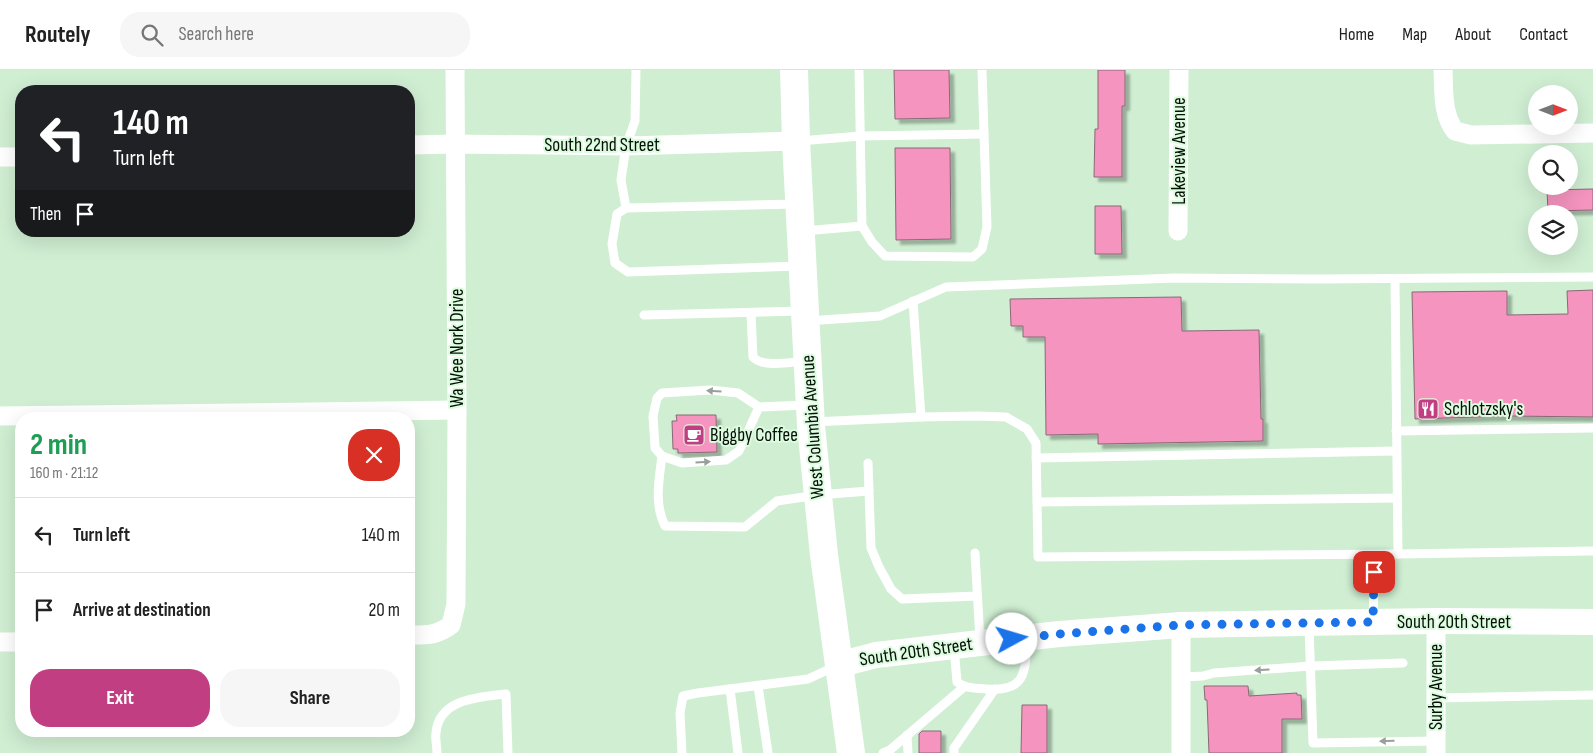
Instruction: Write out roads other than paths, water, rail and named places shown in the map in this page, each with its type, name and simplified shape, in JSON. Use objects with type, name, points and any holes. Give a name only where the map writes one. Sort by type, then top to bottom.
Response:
[{"type":"main road","name":"West Columbia Avenue","points":[[794,70],[810,413],[838,665],[851,753]]},
{"type":"main road","name":"South 20th Street","points":[[838,665],[876,654],[1029,637],[1181,625],[1436,621],[1593,622]]},
{"type":"street","name":"Wa Wee Nork Drive","points":[[415,635],[433,635],[444,631],[451,625],[456,604],[455,70]]},
{"type":"street","name":"Lakeview Avenue","points":[[1178,231],[1179,70]]},
{"type":"street","points":[[1443,70],[1445,106],[1449,123],[1455,131],[1471,135],[1593,132]]},
{"type":"street","name":"South 22nd Street","points":[[415,145],[626,146],[796,141]]},
{"type":"street","points":[[0,157],[15,156]]},
{"type":"street","points":[[305,412],[457,410]]},
{"type":"street","points":[[0,416],[15,416]]},
{"type":"street","name":"Surby Avenue","points":[[1436,621],[1436,747]]},
{"type":"street","points":[[1181,625],[1181,753]]},
{"type":"street","points":[[0,642],[15,642]]},
{"type":"lane","points":[[626,208],[621,180],[626,146],[635,121],[636,70]]},
{"type":"lane","points":[[859,70],[862,226],[872,242],[885,256],[973,256],[982,249],[987,227],[982,70]]},
{"type":"lane","points":[[796,141],[861,136],[984,134]]},
{"type":"lane","points":[[800,204],[626,208],[617,214],[612,244],[615,263],[628,272],[803,266]]},
{"type":"lane","points":[[801,231],[862,226]]},
{"type":"lane","points":[[644,315],[751,313],[805,316],[880,316],[946,287],[1174,278],[1395,279],[1593,277]]},
{"type":"lane","points":[[1395,279],[1398,554]]},
{"type":"lane","points":[[913,301],[921,417]]},
{"type":"lane","points":[[751,313],[753,357],[756,360],[766,363],[807,361]]},
{"type":"lane","points":[[759,407],[739,450],[726,460],[682,463],[662,456],[655,448],[653,416],[657,398],[662,393],[710,390],[738,393],[759,407],[810,413],[921,417],[1006,417],[1027,429],[1036,443],[1038,556],[1375,555],[1593,551]]},
{"type":"lane","points":[[1396,431],[1593,428]]},
{"type":"lane","points":[[1036,458],[1396,451]]},
{"type":"lane","points":[[662,456],[658,486],[660,515],[666,526],[745,527],[777,501],[818,494],[869,491]]},
{"type":"lane","points":[[868,464],[871,548],[891,589],[902,599],[977,596]]},
{"type":"lane","points":[[1037,502],[1397,498]]},
{"type":"lane","points":[[975,553],[980,643]]},
{"type":"lane","points":[[1373,622],[1375,555]]},
{"type":"lane","points":[[1309,623],[1313,743],[1436,747]]},
{"type":"lane","points":[[954,646],[957,682],[964,687],[995,689],[1013,687],[1021,679],[1025,670],[1029,637]]},
{"type":"lane","points":[[1181,677],[1311,666],[1403,663]]},
{"type":"lane","points":[[682,753],[680,712],[683,696],[698,692],[808,679],[838,665]]},
{"type":"lane","points":[[758,686],[768,753]]},
{"type":"lane","points":[[883,753],[890,750],[964,687]]},
{"type":"lane","points":[[730,689],[738,753]]},
{"type":"lane","points":[[954,753],[954,748],[995,689]]},
{"type":"lane","points":[[437,753],[436,731],[442,716],[454,704],[476,697],[506,694],[508,753]]},
{"type":"lane","points":[[1436,698],[1593,695]]},
{"type":"lane","points":[[907,735],[908,753]]},
{"type":"place","name":"Schlotzsky's","points":[[1428,409]]},
{"type":"place","name":"Biggby Coffee","points":[[694,435]]}]
